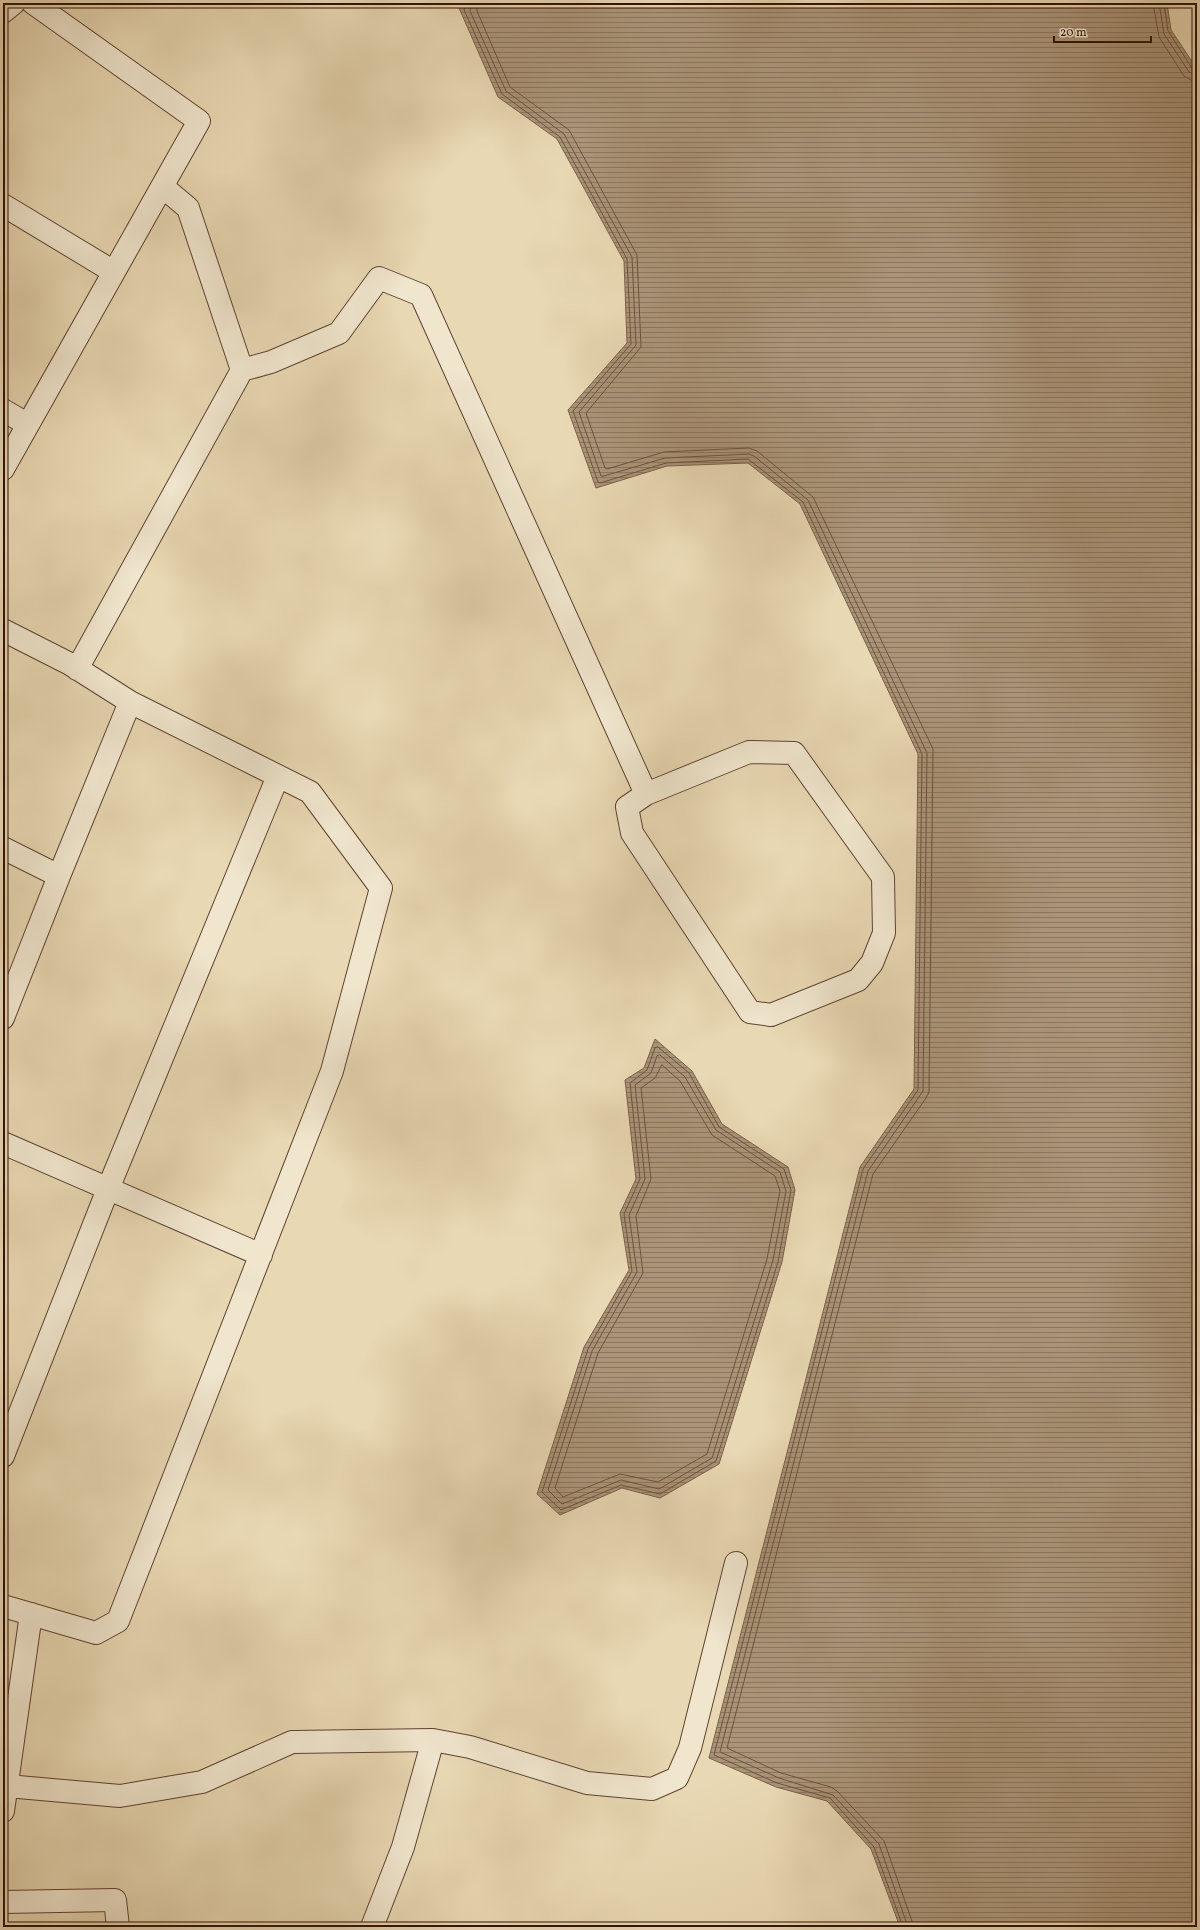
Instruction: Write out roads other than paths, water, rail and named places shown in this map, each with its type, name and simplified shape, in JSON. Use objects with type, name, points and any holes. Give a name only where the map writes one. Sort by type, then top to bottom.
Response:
[{"type":"street","points":[[3,12],[14,3]]},
{"type":"street","points":[[3,469],[199,121],[33,3]]},
{"type":"street","points":[[163,187],[188,208],[242,370]]},
{"type":"street","points":[[3,205],[114,272]]},
{"type":"street","points":[[77,669],[242,370],[271,362],[339,333],[379,278],[421,295],[646,794]]},
{"type":"street","points":[[3,410],[27,424]]},
{"type":"street","points":[[3,630],[77,669],[130,702],[310,792],[381,888],[332,1071],[118,1621],[96,1633],[3,1606]]},
{"type":"street","points":[[3,1018],[130,702]]},
{"type":"street","points":[[749,752],[794,753],[883,877],[884,933],[872,963],[858,980],[771,1015],[750,1012],[632,833],[627,807],[646,794],[749,752]]},
{"type":"street","points":[[3,1456],[108,1189],[278,776]]},
{"type":"street","points":[[3,848],[59,876]]},
{"type":"street","points":[[3,1143],[261,1255]]},
{"type":"street","points":[[7,1786],[120,1796],[202,1782],[292,1742],[433,1740],[470,1747],[587,1783],[652,1789],[677,1778],[690,1748],[736,1562]]},
{"type":"street","points":[[3,1811],[31,1614]]},
{"type":"street","points":[[372,1927],[404,1847],[433,1740]]},
{"type":"street","points":[[3,1902],[115,1900],[118,1927]]},
{"type":"water","points":[[464,3],[1167,3],[1171,30],[1197,69],[1197,1927],[900,1927],[871,1849],[827,1801],[776,1787],[709,1758],[860,1167],[914,1089],[918,754],[800,504],[748,463],[667,466],[596,488],[568,410],[627,343],[624,261],[557,139],[498,97],[459,8]]},
{"type":"water","points":[[655,1039],[692,1071],[722,1124],[788,1167],[795,1190],[782,1262],[719,1464],[660,1498],[622,1488],[560,1515],[537,1494],[584,1347],[629,1270],[620,1213],[636,1179],[625,1080],[644,1068]]}]
